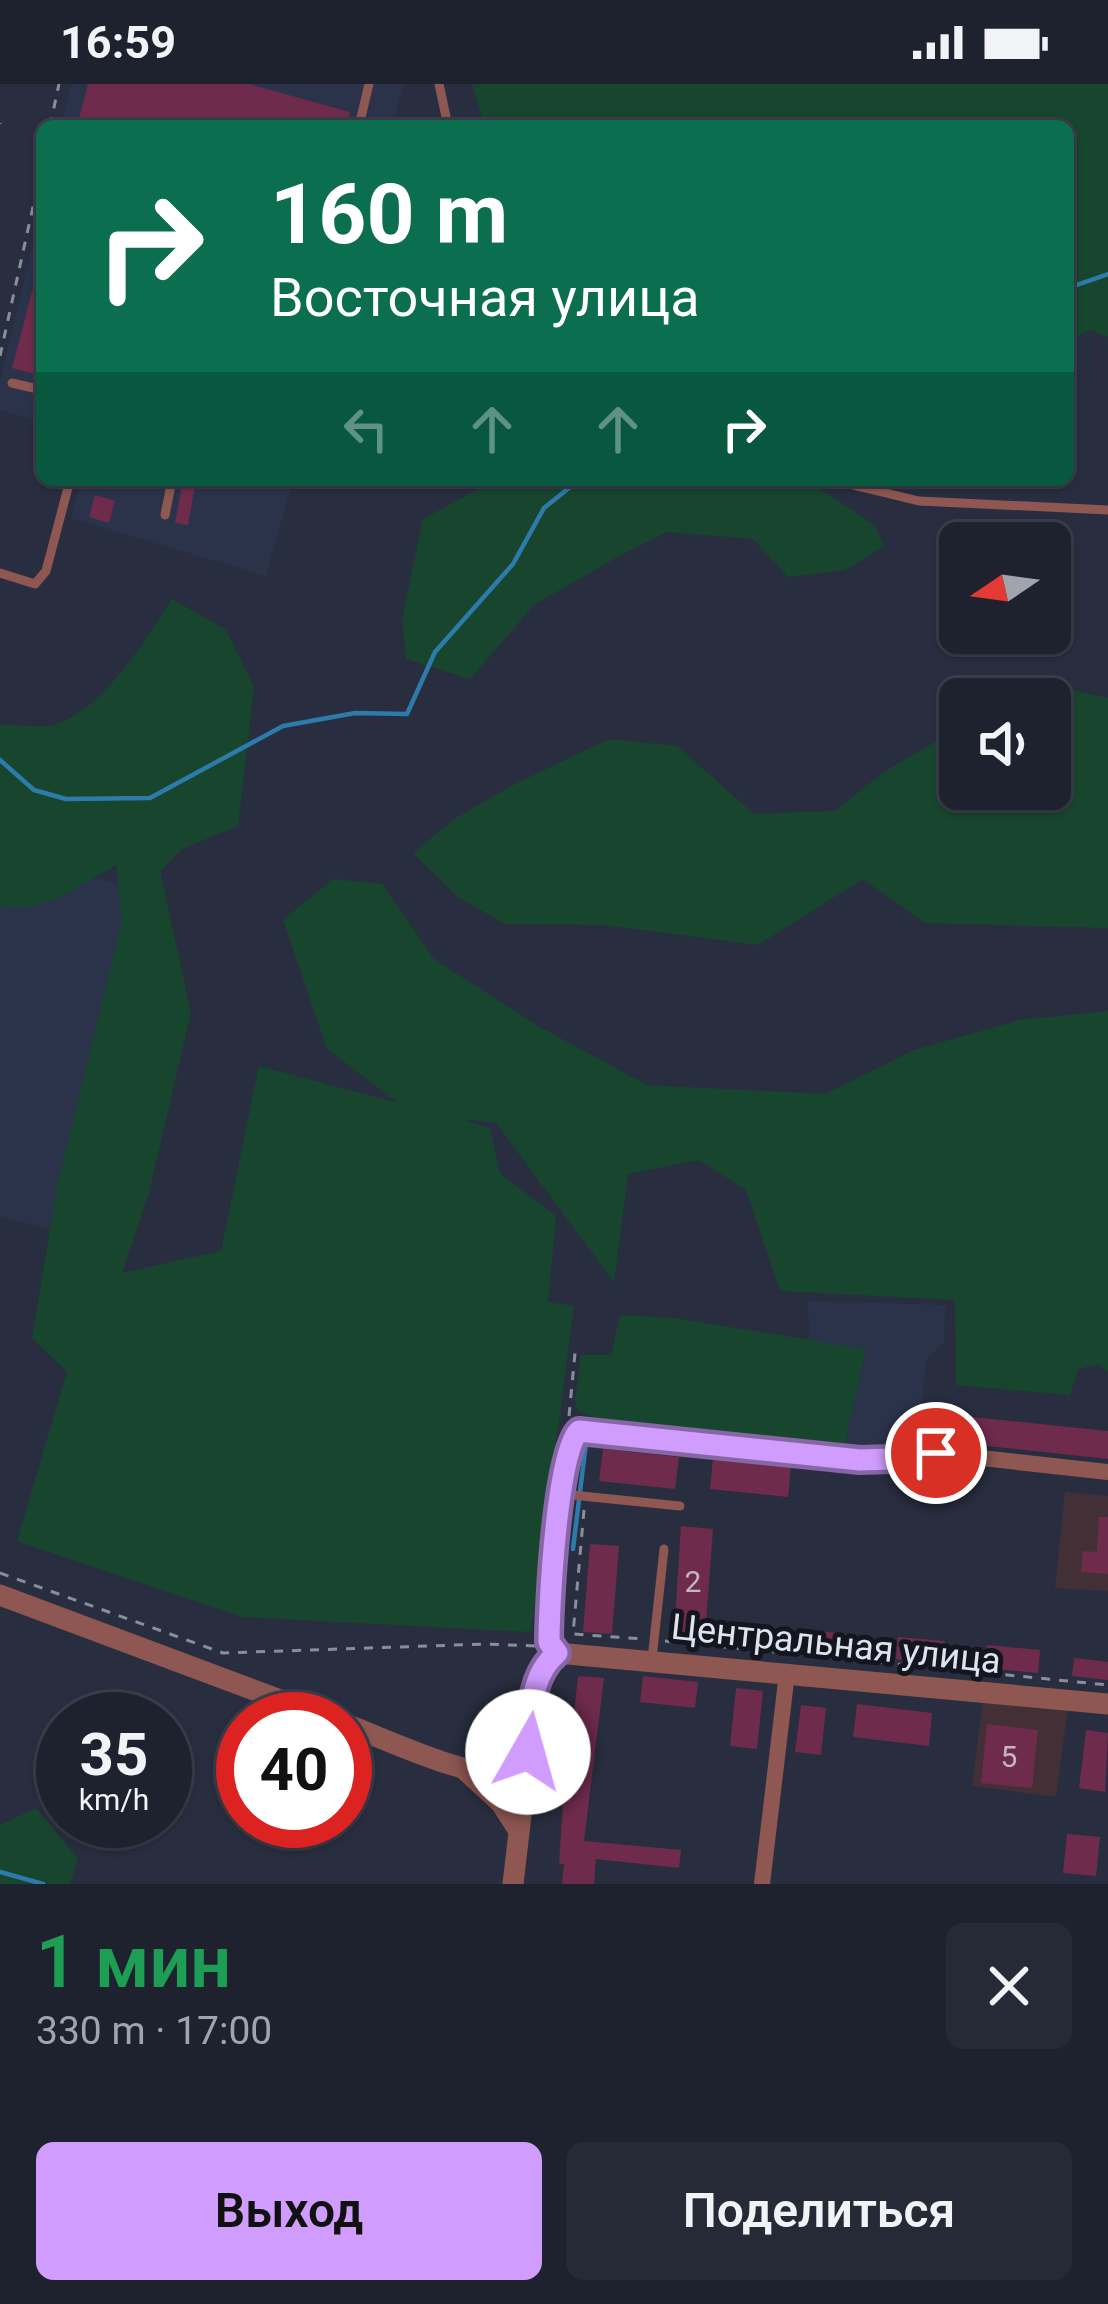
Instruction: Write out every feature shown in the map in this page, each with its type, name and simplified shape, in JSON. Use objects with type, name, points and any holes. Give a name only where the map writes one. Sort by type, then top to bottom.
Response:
[{"type":"street","points":[[513,1884],[537,1678],[543,1664],[557,1653],[549,1642],[549,1616],[562,1494],[576,1433],[860,1460],[921,1458],[936,1453],[1108,1472]]},
{"type":"street","points":[[0,1595],[260,1692]]},
{"type":"street","name":"Центральная улица","points":[[557,1653],[654,1649],[787,1673],[1108,1705]]},
{"type":"street","points":[[762,1884],[787,1673]]},
{"type":"street","points":[[372,1734],[464,1768],[498,1772],[516,1766],[528,1752]]},
{"type":"street","points":[[464,1768],[501,1802],[519,1832]]},
{"type":"lane","points":[[360,120],[369,84]]},
{"type":"lane","points":[[439,84],[447,120]]},
{"type":"lane","points":[[11,383],[36,389]]},
{"type":"lane","points":[[0,573],[35,584],[46,571],[68,486]]},
{"type":"lane","points":[[164,515],[171,486]]},
{"type":"lane","points":[[857,486],[919,501],[1108,510]]},
{"type":"lane","points":[[562,1494],[680,1506]]},
{"type":"lane","points":[[654,1649],[664,1550]]},
{"type":"path","points":[[51,120],[59,84]]},
{"type":"path","points":[[0,356],[36,193]]},
{"type":"path","points":[[575,1353],[569,1415],[576,1433]]},
{"type":"path","points":[[585,1496],[573,1634],[654,1649],[1108,1685]]},
{"type":"path","points":[[0,1573],[224,1653],[485,1644],[535,1646],[557,1653]]},
{"type":"shaded area","points":[[71,84],[404,84],[394,120],[62,120]]},
{"type":"shaded area","points":[[36,231],[36,420],[0,410],[0,382]]},
{"type":"shaded area","points":[[79,486],[291,486],[266,576],[71,518]]},
{"type":"shaded area","points":[[0,858],[143,889],[59,1231],[0,1217]]},
{"type":"shaded area","points":[[808,1301],[945,1305],[944,1342],[926,1361],[917,1454],[844,1448],[866,1350],[809,1340]]},
{"type":"shaded area","points":[[1065,1492],[1108,1496],[1108,1591],[1055,1588]]},
{"type":"shaded area","points":[[983,1699],[1068,1707],[1056,1797],[972,1786]]},
{"type":"green space","points":[[472,84],[1108,84],[1108,337],[1090,330],[1074,338],[1074,120],[483,120]]},
{"type":"green space","points":[[484,486],[815,486],[875,525],[884,546],[845,570],[788,577],[753,539],[667,532],[534,605],[470,679],[406,659],[402,620],[423,519]]},
{"type":"green space","points":[[172,599],[226,630],[254,687],[238,826],[182,849],[160,871],[191,1013],[148,1196],[122,1273],[221,1251],[259,1066],[398,1103],[327,1049],[283,920],[333,879],[382,884],[434,959],[538,1026],[647,1085],[825,1094],[914,1050],[1020,1020],[1108,1011],[1108,1372],[1098,1364],[1078,1369],[1070,1395],[956,1385],[955,1300],[780,1291],[746,1190],[699,1160],[628,1174],[614,1282],[496,1123],[462,1119],[490,1128],[500,1174],[556,1216],[548,1302],[574,1306],[531,1632],[242,1617],[17,1541],[67,1372],[32,1338],[57,1187],[122,921],[116,865],[46,903],[16,908],[0,905],[0,725],[57,724],[92,703],[123,670]]},
{"type":"green space","points":[[1071,690],[1108,698],[1108,928],[925,923],[863,879],[758,945],[605,925],[505,924],[458,897],[413,853],[457,817],[609,739],[677,746],[754,814],[835,811],[884,772],[939,739],[939,810],[1071,810]]},
{"type":"green space","points":[[620,1315],[674,1318],[866,1349],[844,1448],[595,1418],[578,1411],[581,1355],[611,1355]]},
{"type":"green space","points":[[36,1808],[36,1848],[69,1848],[78,1859],[70,1884],[0,1884],[0,1825]]},
{"type":"building","points":[[88,84],[249,84],[350,112],[348,120],[79,120]]},
{"type":"building","points":[[36,277],[36,374],[12,368]]},
{"type":"building","points":[[182,486],[195,486],[188,525],[175,523]]},
{"type":"building","points":[[95,495],[115,501],[109,523],[89,517]]},
{"type":"building","points":[[944,1414],[1108,1431],[1108,1459],[941,1441]]},
{"type":"building","points":[[603,1449],[679,1457],[675,1489],[599,1481]]},
{"type":"building","points":[[713,1458],[791,1466],[788,1497],[710,1489]]},
{"type":"building","points":[[1099,1517],[1108,1517],[1108,1574],[1081,1572],[1083,1551],[1097,1552]]},
{"type":"building","points":[[681,1526],[713,1529],[705,1636],[674,1634]]},
{"type":"building","points":[[590,1544],[619,1546],[612,1634],[583,1632]]},
{"type":"building","points":[[808,1630],[854,1635],[852,1654],[806,1650]]},
{"type":"building","points":[[898,1637],[945,1641],[944,1663],[896,1659]]},
{"type":"building","points":[[987,1645],[1040,1650],[1038,1673],[985,1668]]},
{"type":"building","points":[[1074,1658],[1108,1662],[1108,1680],[1072,1676]]},
{"type":"building","points":[[578,1676],[604,1678],[584,1841],[681,1850],[679,1868],[596,1859],[594,1884],[562,1884],[563,1804],[555,1804],[557,1772],[568,1773]]},
{"type":"building","points":[[643,1676],[698,1682],[695,1708],[640,1702]]},
{"type":"building","points":[[736,1688],[763,1691],[757,1749],[730,1746]]},
{"type":"building","points":[[857,1704],[932,1713],[929,1746],[853,1737]]},
{"type":"building","points":[[801,1705],[826,1708],[821,1755],[795,1752]]},
{"type":"building","points":[[987,1724],[1038,1730],[1032,1788],[981,1783]]},
{"type":"building","points":[[1086,1730],[1108,1733],[1105,1792],[1079,1788]]},
{"type":"building","points":[[1067,1834],[1100,1837],[1096,1876],[1063,1873]]},
{"type":"waterway","points":[[1074,286],[1108,274]]},
{"type":"waterway","points":[[0,760],[34,790],[66,799],[150,798],[283,726],[355,713],[407,714],[435,652],[513,564],[544,508],[572,486]]},
{"type":"waterway","points":[[580,1492],[586,1443]]},
{"type":"waterway","points":[[573,1549],[579,1500]]},
{"type":"waterway","points":[[0,1872],[43,1884]]},
{"type":"route","points":[[528,1752],[537,1678],[543,1664],[557,1653],[549,1642],[549,1616],[557,1524],[573,1435],[579,1431],[860,1460],[921,1458],[936,1453]]}]
